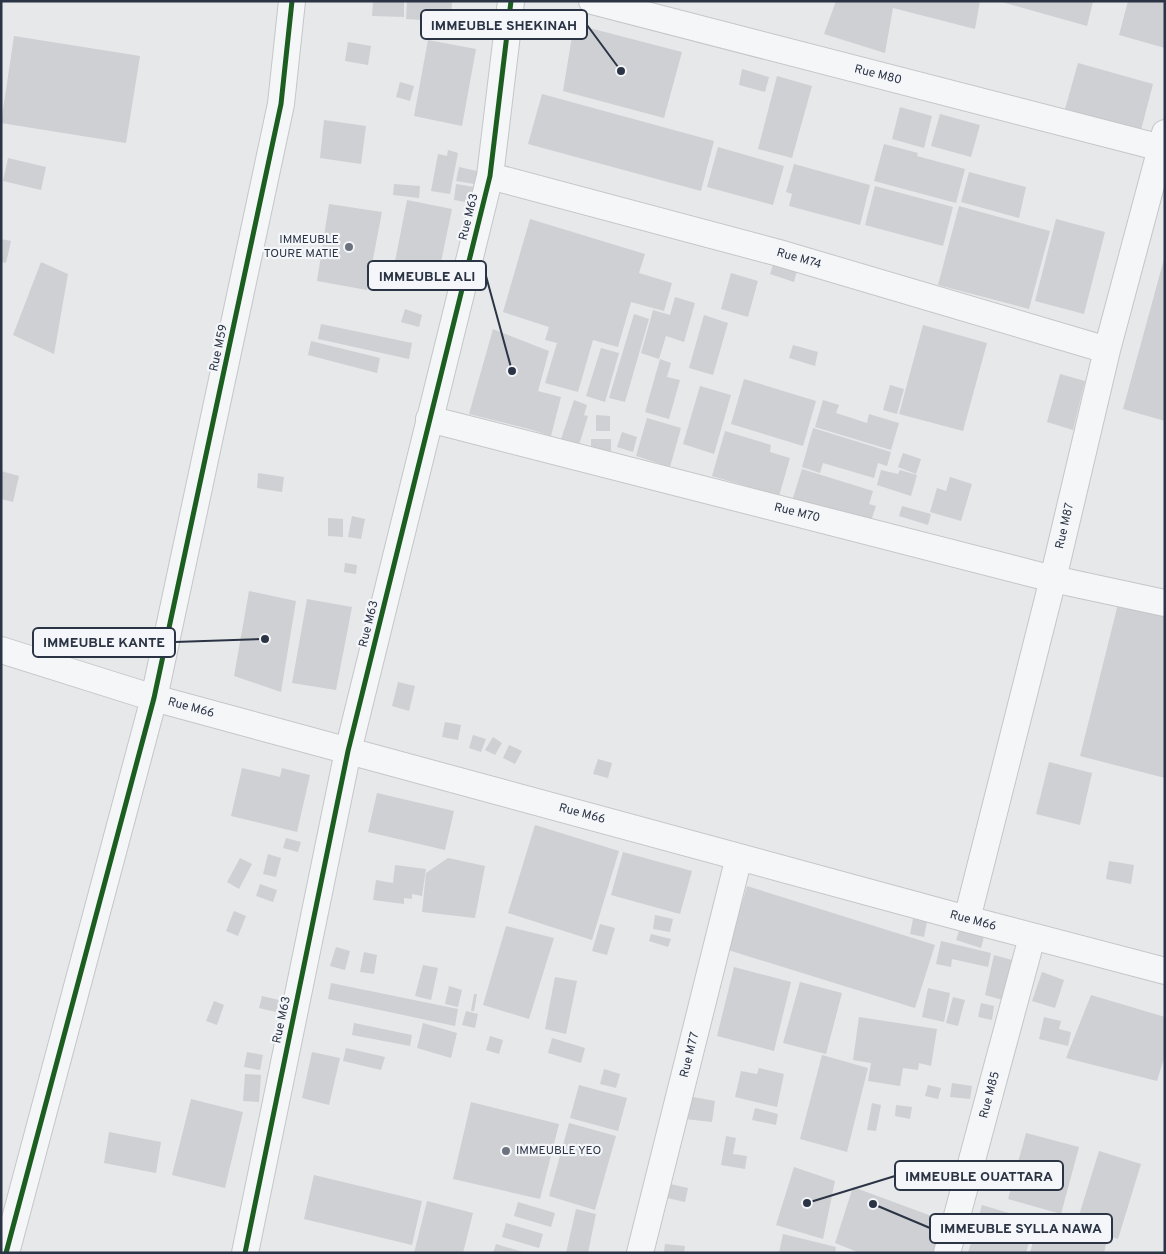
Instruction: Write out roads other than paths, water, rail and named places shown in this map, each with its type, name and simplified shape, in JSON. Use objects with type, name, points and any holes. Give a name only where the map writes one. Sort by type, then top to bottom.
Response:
[{"type":"street","name":"Rue M59","points":[[6,1253],[154,698],[281,104],[292,1]]},
{"type":"street","name":"Rue M63","points":[[245,1253],[348,750],[490,176],[511,1]]},
{"type":"street","name":"Rue M80","points":[[592,1],[1164,143]]},
{"type":"street","name":"Rue M87","points":[[968,919],[1053,579],[1106,350],[1164,143]]},
{"type":"street","name":"Rue M74","points":[[490,176],[779,253],[1106,350]]},
{"type":"street","name":"Rue M70","points":[[430,419],[1053,579],[1165,604]]},
{"type":"street","name":"Rue M66","points":[[1,650],[154,698],[1032,937],[1165,971]]},
{"type":"street","name":"Rue M77","points":[[640,1253],[740,857]]},
{"type":"street","name":"Rue M85","points":[[947,1253],[1032,937]]},
{"type":"place","name":"IMMEUBLE SHEKINAH","points":[[621,71]]},
{"type":"place","name":"IMMEUBLE TOURE MATIE","points":[[349,247]]},
{"type":"place","name":"IMMEUBLE ALI","points":[[512,371]]},
{"type":"place","name":"IMMEUBLE KANTE","points":[[265,639]]},
{"type":"place","name":"IMMEUBLE YEO","points":[[506,1151]]},
{"type":"place","name":"IMMEUBLE OUATTARA","points":[[807,1203]]},
{"type":"place","name":"IMMEUBLE SYLLA NAWA","points":[[873,1204]]}]
